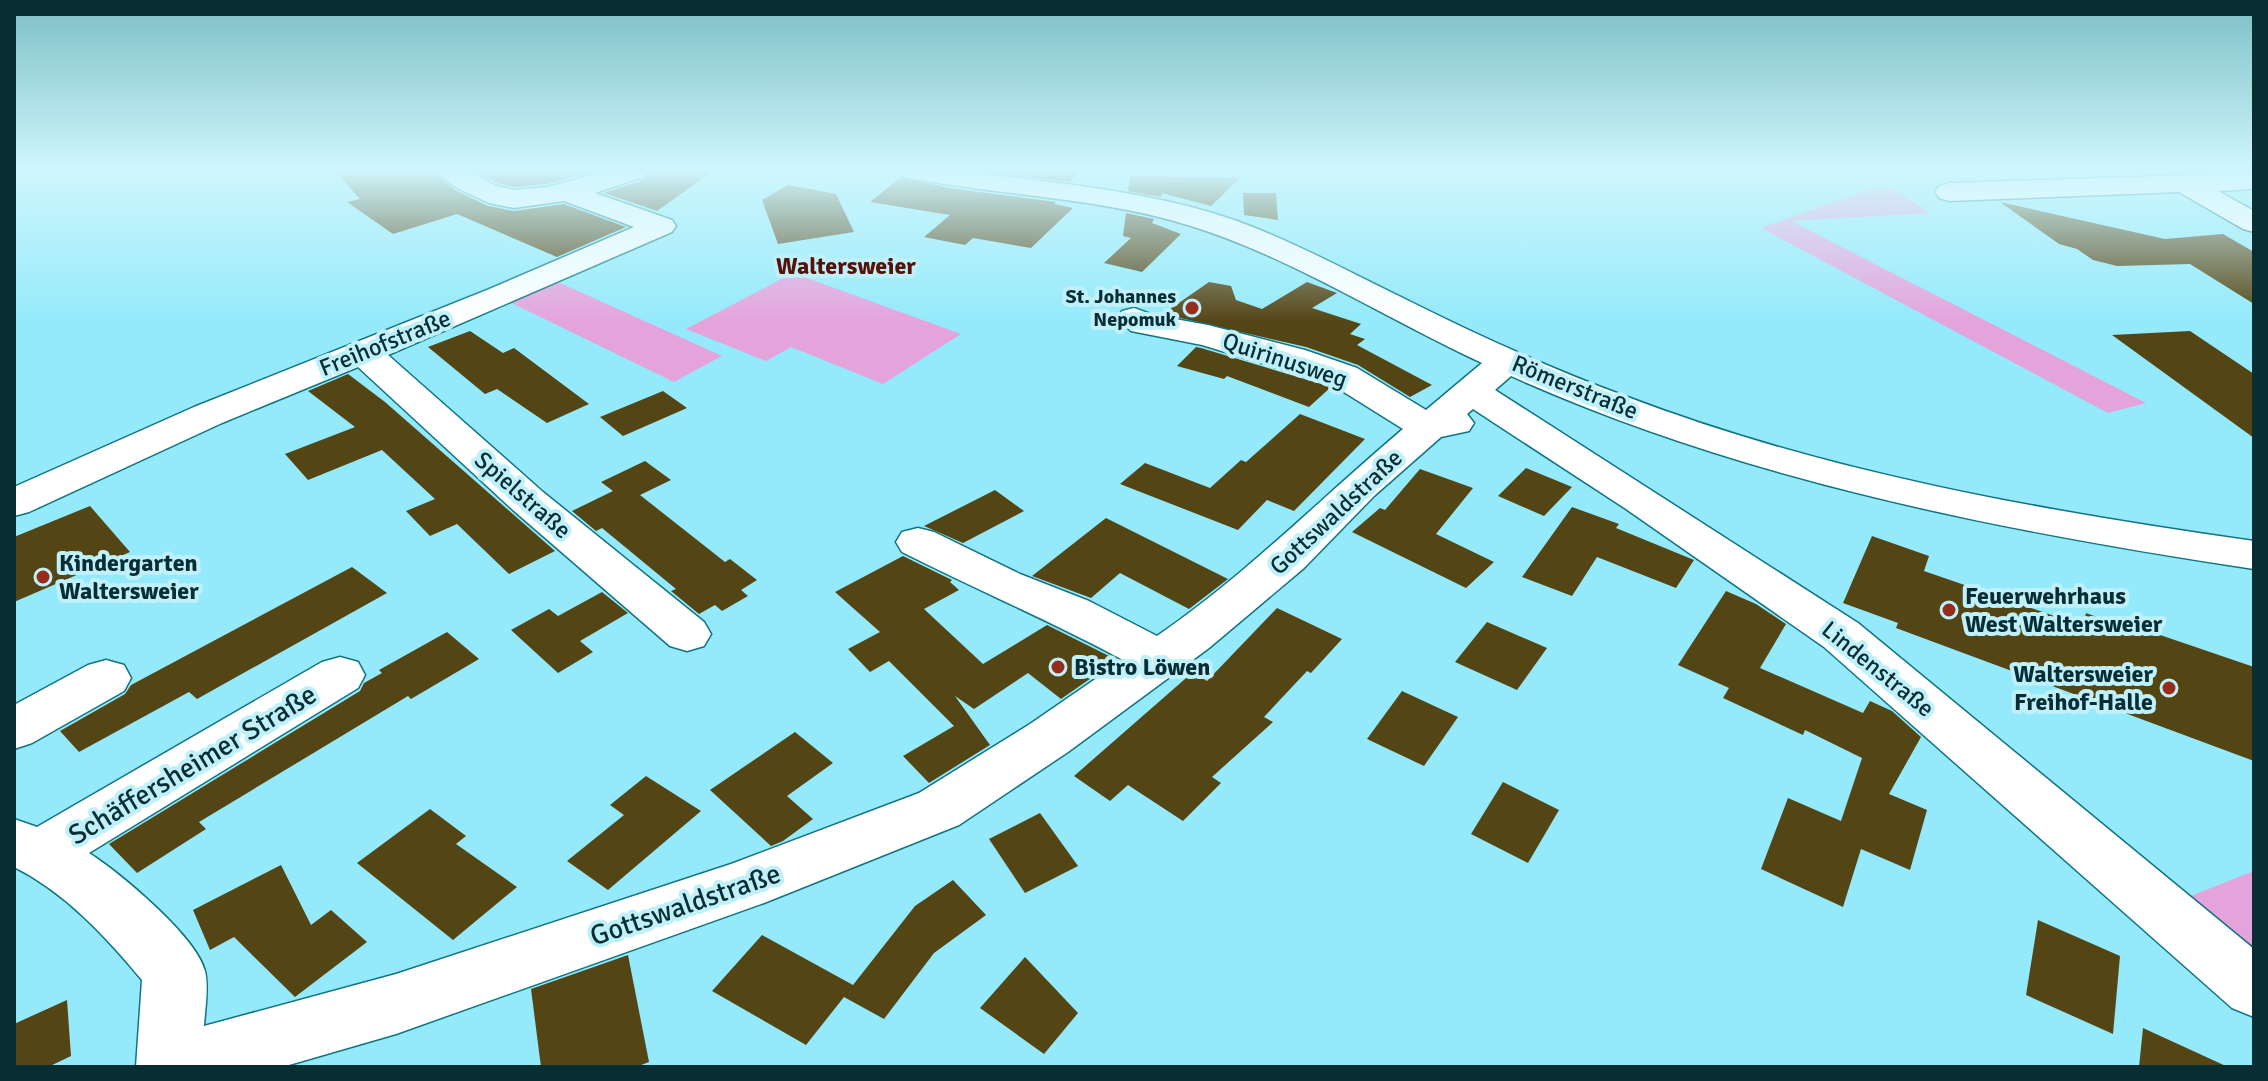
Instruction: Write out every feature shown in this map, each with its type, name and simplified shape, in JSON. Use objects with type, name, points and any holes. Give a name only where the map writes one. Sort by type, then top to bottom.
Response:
[{"type":"street","name":"Freihofstraße","points":[[14,503],[208,415],[510,293],[661,226],[645,221]]},
{"type":"street","name":"Römerstraße","points":[[1205,221],[1297,256],[1398,309],[1489,375],[1580,392],[1674,427],[1780,460],[1970,507],[2088,530],[2254,555]]},
{"type":"street","name":"Quirinusweg","points":[[1134,318],[1143,324],[1208,335],[1292,358],[1344,376],[1427,427]]},
{"type":"street","name":"Spielstraße","points":[[362,351],[528,501],[687,634]]},
{"type":"street","name":"Gottswaldstraße","points":[[171,1067],[396,1004],[743,885],[939,809],[1049,738],[1160,659],[1288,558],[1359,487],[1489,375]]},
{"type":"street","name":"Lindenstraße","points":[[1489,375],[1536,432],[1841,635],[2254,988]]},
{"type":"street","points":[[1427,427],[1472,420],[1536,432]]},
{"type":"street","points":[[918,542],[1004,585],[1072,612],[1160,659]]},
{"type":"street","name":"Schäffersheimer Straße","points":[[171,1067],[174,972],[129,920],[29,847],[340,675]]},
{"type":"street","points":[[14,729],[106,678]]},
{"type":"shaded area","points":[[1779,221],[1792,221],[2146,403],[2108,413],[1761,228]]},
{"type":"shaded area","points":[[793,273],[961,334],[883,384],[791,347],[766,361],[686,329]]},
{"type":"shaded area","points":[[547,277],[722,356],[674,382],[499,297]]},
{"type":"shaded area","points":[[2254,871],[2254,960],[2178,901]]},
{"type":"building","points":[[375,221],[433,221],[393,234]]},
{"type":"building","points":[[474,221],[611,221],[626,227],[557,257]]},
{"type":"building","points":[[770,221],[849,221],[854,232],[778,244]]},
{"type":"building","points":[[942,221],[1059,221],[1031,248],[973,238],[965,245],[924,237]]},
{"type":"building","points":[[1125,221],[1153,221],[1181,234],[1142,272],[1104,263],[1131,238],[1123,236]]},
{"type":"building","points":[[2027,221],[2087,221],[2165,239],[2223,234],[2254,252],[2254,304],[2190,264],[2117,266],[2093,260],[2077,249],[2059,244]]},
{"type":"building","points":[[1209,282],[1231,286],[1236,300],[1262,309],[1307,282],[1337,293],[1312,308],[1361,324],[1350,334],[1365,339],[1357,345],[1432,385],[1410,397],[1358,365],[1306,347],[1163,314]]},
{"type":"building","points":[[470,331],[503,353],[514,348],[589,404],[547,423],[497,389],[485,394],[428,347]]},
{"type":"building","points":[[2190,331],[2254,374],[2254,438],[2112,335]]},
{"type":"building","points":[[1196,347],[1331,387],[1309,407],[1227,376],[1224,379],[1177,366]]},
{"type":"building","points":[[348,374],[385,402],[555,551],[509,574],[457,524],[430,536],[406,511],[435,499],[382,450],[308,480],[285,454],[355,427],[308,391]]},
{"type":"building","points":[[663,391],[687,408],[623,436],[600,417]]},
{"type":"building","points":[[1300,414],[1365,439],[1294,511],[1267,500],[1238,530],[1120,484],[1145,463],[1210,488],[1241,460],[1246,462]]},
{"type":"building","points":[[645,461],[671,480],[640,495],[725,562],[730,559],[757,580],[741,590],[748,596],[722,611],[715,605],[699,614],[671,591],[676,589],[602,528],[596,531],[572,511],[613,491],[601,482]]},
{"type":"building","points":[[1526,468],[1572,487],[1544,516],[1498,496]]},
{"type":"building","points":[[1420,469],[1473,488],[1436,534],[1494,562],[1466,588],[1352,532],[1380,508],[1385,510]]},
{"type":"building","points":[[995,490],[1024,511],[963,543],[924,526]]},
{"type":"building","name":"Kindergarten Waltersweier","points":[[90,506],[130,552],[14,602],[14,537]]},
{"type":"building","points":[[1572,507],[1619,524],[1616,528],[1694,560],[1676,588],[1597,557],[1572,596],[1522,577]]},
{"type":"building","points":[[1106,518],[1228,579],[1189,609],[1120,573],[1091,598],[1032,576]]},
{"type":"building","points":[[1872,536],[1929,556],[1924,571],[2083,626],[2086,613],[2124,627],[2125,623],[2254,667],[2254,761],[1896,628],[1898,623],[1843,603]]},
{"type":"building","points":[[903,556],[952,580],[950,582],[959,590],[924,609],[983,664],[1047,625],[1117,660],[1061,699],[1028,673],[974,709],[955,696],[990,745],[929,783],[903,756],[954,726],[889,661],[870,672],[848,649],[880,632],[835,592]]},
{"type":"building","points":[[352,567],[387,593],[197,699],[189,692],[79,752],[60,731],[125,694],[131,685]]},
{"type":"building","points":[[1726,591],[1756,604],[1786,624],[1760,668],[1863,713],[1870,701],[1892,711],[1921,737],[1889,794],[1927,810],[1910,870],[1861,849],[1843,907],[1761,869],[1788,798],[1841,821],[1862,758],[1805,730],[1803,735],[1723,698],[1729,688],[1678,665]]},
{"type":"building","points":[[602,592],[628,613],[580,641],[593,652],[558,673],[511,630],[549,609],[558,616]]},
{"type":"building","points":[[1277,608],[1342,639],[1264,717],[1273,722],[1212,777],[1221,783],[1183,821],[1128,785],[1110,801],[1074,776],[1193,672],[1207,681]]},
{"type":"building","points":[[1487,622],[1547,648],[1517,690],[1455,662]]},
{"type":"building","points":[[447,632],[479,659],[411,699],[408,696],[199,822],[206,829],[137,873],[109,844],[360,691],[364,683],[382,673],[379,670]]},
{"type":"building","points":[[1402,691],[1458,717],[1424,766],[1367,739]]},
{"type":"building","points":[[795,732],[833,763],[787,796],[813,819],[771,846],[710,790]]},
{"type":"building","points":[[646,776],[701,811],[608,890],[567,861],[624,815],[610,805]]},
{"type":"building","points":[[1503,782],[1559,810],[1528,863],[1471,834]]},
{"type":"building","points":[[430,809],[466,836],[456,844],[517,887],[453,940],[357,863]]},
{"type":"building","points":[[1040,813],[1078,866],[1025,893],[989,839]]},
{"type":"building","points":[[281,865],[311,925],[331,910],[367,942],[295,997],[234,937],[210,950],[193,910]]},
{"type":"building","points":[[953,880],[986,915],[934,953],[884,1019],[844,997],[806,1045],[712,991],[762,935],[853,985],[915,906]]},
{"type":"building","points":[[2038,920],[2120,956],[2113,1034],[2026,995]]},
{"type":"building","points":[[628,955],[649,1062],[636,1067],[541,1067],[531,989]]},
{"type":"building","points":[[1025,957],[1078,1013],[1044,1054],[980,1008]]},
{"type":"building","points":[[67,1000],[71,1056],[48,1067],[14,1067],[14,1024]]},
{"type":"building","points":[[2143,1028],[2228,1067],[2139,1067]]},
{"type":"place","name":"St. Johannes Nepomuk","points":[[1192,308]]},
{"type":"place","name":"Kindergarten Waltersweier","points":[[43,577]]},
{"type":"place","name":"Feuerwehrhaus West Waltersweier","points":[[1949,610]]},
{"type":"place","name":"Bistro Löwen","points":[[1058,667]]},
{"type":"place","name":"Waltersweier Freihof-Halle","points":[[2169,688]]},
{"type":"district","name":"Waltersweier","points":[[846,266]]}]
